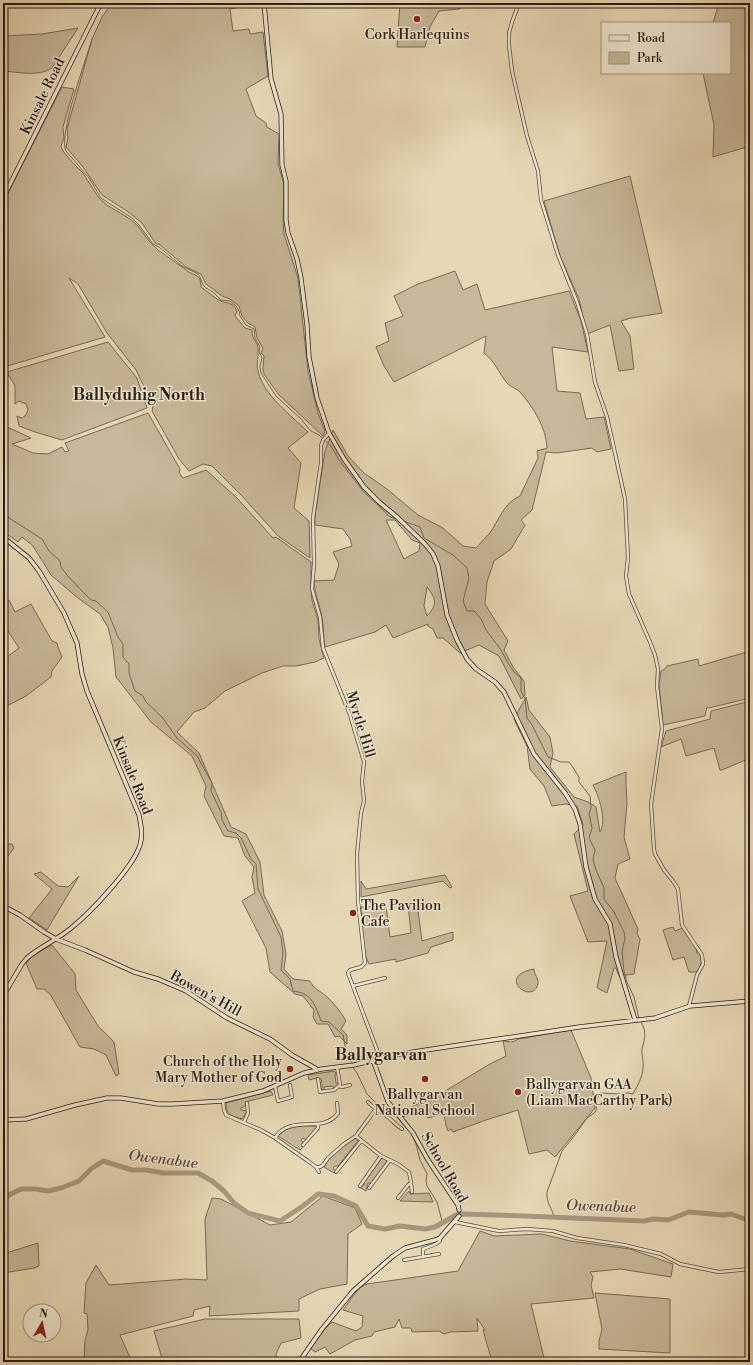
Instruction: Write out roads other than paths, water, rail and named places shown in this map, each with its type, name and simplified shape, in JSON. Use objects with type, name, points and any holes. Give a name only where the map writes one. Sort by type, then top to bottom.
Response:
[{"type":"street","name":"Kinsale Road","points":[[3,198],[101,3]]},
{"type":"street","points":[[264,3],[271,79],[281,114],[282,165],[286,181],[286,220],[288,233],[300,268],[310,364],[317,398],[329,433],[344,459],[361,483],[425,544],[436,559],[447,615],[466,659],[495,682],[504,692],[534,754],[566,793],[575,809],[580,824],[586,867],[593,892],[598,905],[610,924],[616,957],[638,1020]]},
{"type":"street","points":[[519,3],[512,22],[510,33],[509,45],[512,71],[527,136],[538,171],[541,200],[558,256],[579,308],[587,334],[596,382],[607,417],[625,499],[628,558],[626,576],[629,594],[650,642],[658,669],[657,686],[662,729],[652,804],[655,854],[664,870],[678,889],[682,926],[702,955],[703,964],[696,980],[690,1006]]},
{"type":"street","name":"Myrtle Hill","points":[[329,433],[324,439],[321,448],[321,463],[313,518],[314,564],[312,589],[321,621],[321,638],[324,648],[350,715],[364,762],[362,781],[364,801],[361,814],[357,854],[358,901],[365,964],[349,972],[348,975],[380,1058]]},
{"type":"street","name":"Kinsale Road","points":[[3,537],[19,549],[34,564],[68,621],[77,643],[86,691],[139,815],[142,829],[138,851],[124,871],[80,920],[56,939],[27,958],[14,976],[3,996]]},
{"type":"street","name":"Bowen's Hill","points":[[3,906],[20,914],[56,939],[134,972],[158,979],[186,991],[227,1018],[270,1039],[292,1055],[317,1070]]},
{"type":"street","points":[[353,986],[385,978]]},
{"type":"street","points":[[3,1120],[26,1119],[75,1105],[107,1098],[121,1098],[158,1104],[223,1101],[255,1093],[317,1070],[352,1065],[380,1058],[426,1050],[655,1018],[690,1006],[750,1002]]},
{"type":"street","name":"School Road","points":[[373,1060],[388,1102],[413,1133],[428,1160],[458,1205],[459,1216],[440,1238]]},
{"type":"street","points":[[337,1067],[340,1084],[339,1086]]},
{"type":"street","points":[[318,1079],[320,1092],[334,1090],[339,1086],[342,1087],[350,1085]]},
{"type":"street","points":[[275,1086],[278,1100],[292,1097],[290,1086],[287,1089]]},
{"type":"street","points":[[223,1101],[226,1115],[244,1122],[275,1138],[316,1167],[319,1172]]},
{"type":"street","points":[[368,1102],[375,1110],[402,1129]]},
{"type":"street","points":[[244,1122],[248,1113],[247,1103]]},
{"type":"street","points":[[275,1138],[279,1131],[284,1128],[297,1124],[318,1124],[326,1122],[335,1117],[338,1113],[337,1105],[333,1108]]},
{"type":"street","points":[[242,1110],[248,1109]]},
{"type":"street","points":[[316,1167],[323,1165],[328,1158],[356,1136],[375,1110]]},
{"type":"street","points":[[302,1140],[305,1144],[318,1128],[318,1124]]},
{"type":"street","points":[[356,1136],[360,1141],[381,1156],[406,1169],[409,1172],[412,1192]]},
{"type":"street","points":[[336,1169],[360,1141]]},
{"type":"street","points":[[362,1185],[381,1156]]},
{"type":"street","points":[[369,1185],[390,1160]]},
{"type":"street","points":[[400,1197],[411,1183]]},
{"type":"street","points":[[455,1222],[499,1231],[527,1229],[553,1232],[577,1238],[624,1245],[660,1254],[680,1264],[719,1272],[750,1269]]},
{"type":"street","points":[[423,1257],[423,1249],[436,1244],[440,1241],[440,1238]]},
{"type":"street","points":[[299,1362],[322,1329],[353,1291],[362,1283],[405,1248],[440,1238]]},
{"type":"street","points":[[404,1260],[439,1254]]},
{"type":"waterway","points":[[92,39],[69,114],[65,142],[66,151],[89,178],[101,198],[132,218],[153,244],[159,247],[182,266],[198,274],[206,288],[221,300],[230,301],[236,306],[246,325],[254,329],[255,338],[260,347],[259,351],[262,358],[260,366],[261,373],[276,396],[301,419],[311,431],[319,435],[331,446],[339,460],[363,491],[390,517],[397,519]]},
{"type":"waterway","points":[[3,506],[9,518],[42,539],[49,551],[60,561],[61,567],[67,575],[91,600],[96,601],[108,612],[118,637],[123,644],[123,657],[129,664],[129,673],[135,691],[143,696],[146,702],[162,717],[177,738],[197,756],[212,783],[211,791],[221,812],[222,820],[228,831],[236,833],[241,838],[251,859],[256,864],[258,889],[281,937],[283,953],[281,970],[290,979],[293,991],[309,997],[315,1006],[321,1021],[329,1022],[343,1035],[346,1051],[345,1056],[352,1063]]},
{"type":"waterway","points":[[403,521],[420,527],[424,538],[453,555],[467,568],[469,578],[463,601],[467,611],[474,611],[481,619],[486,630],[501,650],[514,672],[521,678],[521,691],[525,699],[527,718],[548,757],[561,762],[569,762],[579,777],[579,782],[590,796],[591,808],[589,814],[592,828],[589,838],[595,850],[593,860],[604,888],[604,899],[614,912],[624,932],[625,938],[622,952],[624,971],[634,997],[639,1019]]},
{"type":"waterway","points":[[554,1217],[547,1200],[547,1192],[562,1151],[587,1118],[596,1111],[597,1099],[600,1093],[633,1094],[640,1081],[643,1071],[642,1051],[645,1035],[641,1022]]},
{"type":"waterway","points":[[352,1066],[367,1094],[377,1104],[395,1115],[411,1133],[416,1144],[420,1160],[427,1174],[427,1186],[437,1202],[442,1221],[445,1222]]},
{"type":"waterway","name":"Owenabue","points":[[3,1208],[7,1196],[21,1189],[48,1191],[61,1188],[79,1181],[91,1169],[103,1161],[132,1170],[146,1170],[163,1173],[198,1173],[212,1181],[224,1191],[234,1203],[248,1213],[280,1221],[318,1194],[334,1196],[356,1206],[368,1226],[385,1229],[400,1226],[425,1229],[435,1227],[456,1215],[462,1214],[644,1221],[653,1219],[668,1220],[689,1212],[723,1215],[731,1214],[750,1221]]},
{"type":"place","name":"Cork Harlequins","points":[[417,19]]},
{"type":"place","name":"The Pavilion Cafe","points":[[353,913]]},
{"type":"place","name":"Church of the Holy Mary Mother of God","points":[[290,1069]]},
{"type":"place","name":"Ballygarvan National School","points":[[425,1079]]},
{"type":"place","name":"Ballygarvan GAA (Liam MacCarthy Park)","points":[[518,1092]]},
{"type":"district","name":"Ballyduhig North","points":[[139,394]]},
{"type":"district","name":"Ballygarvan","points":[[381,1054]]}]
